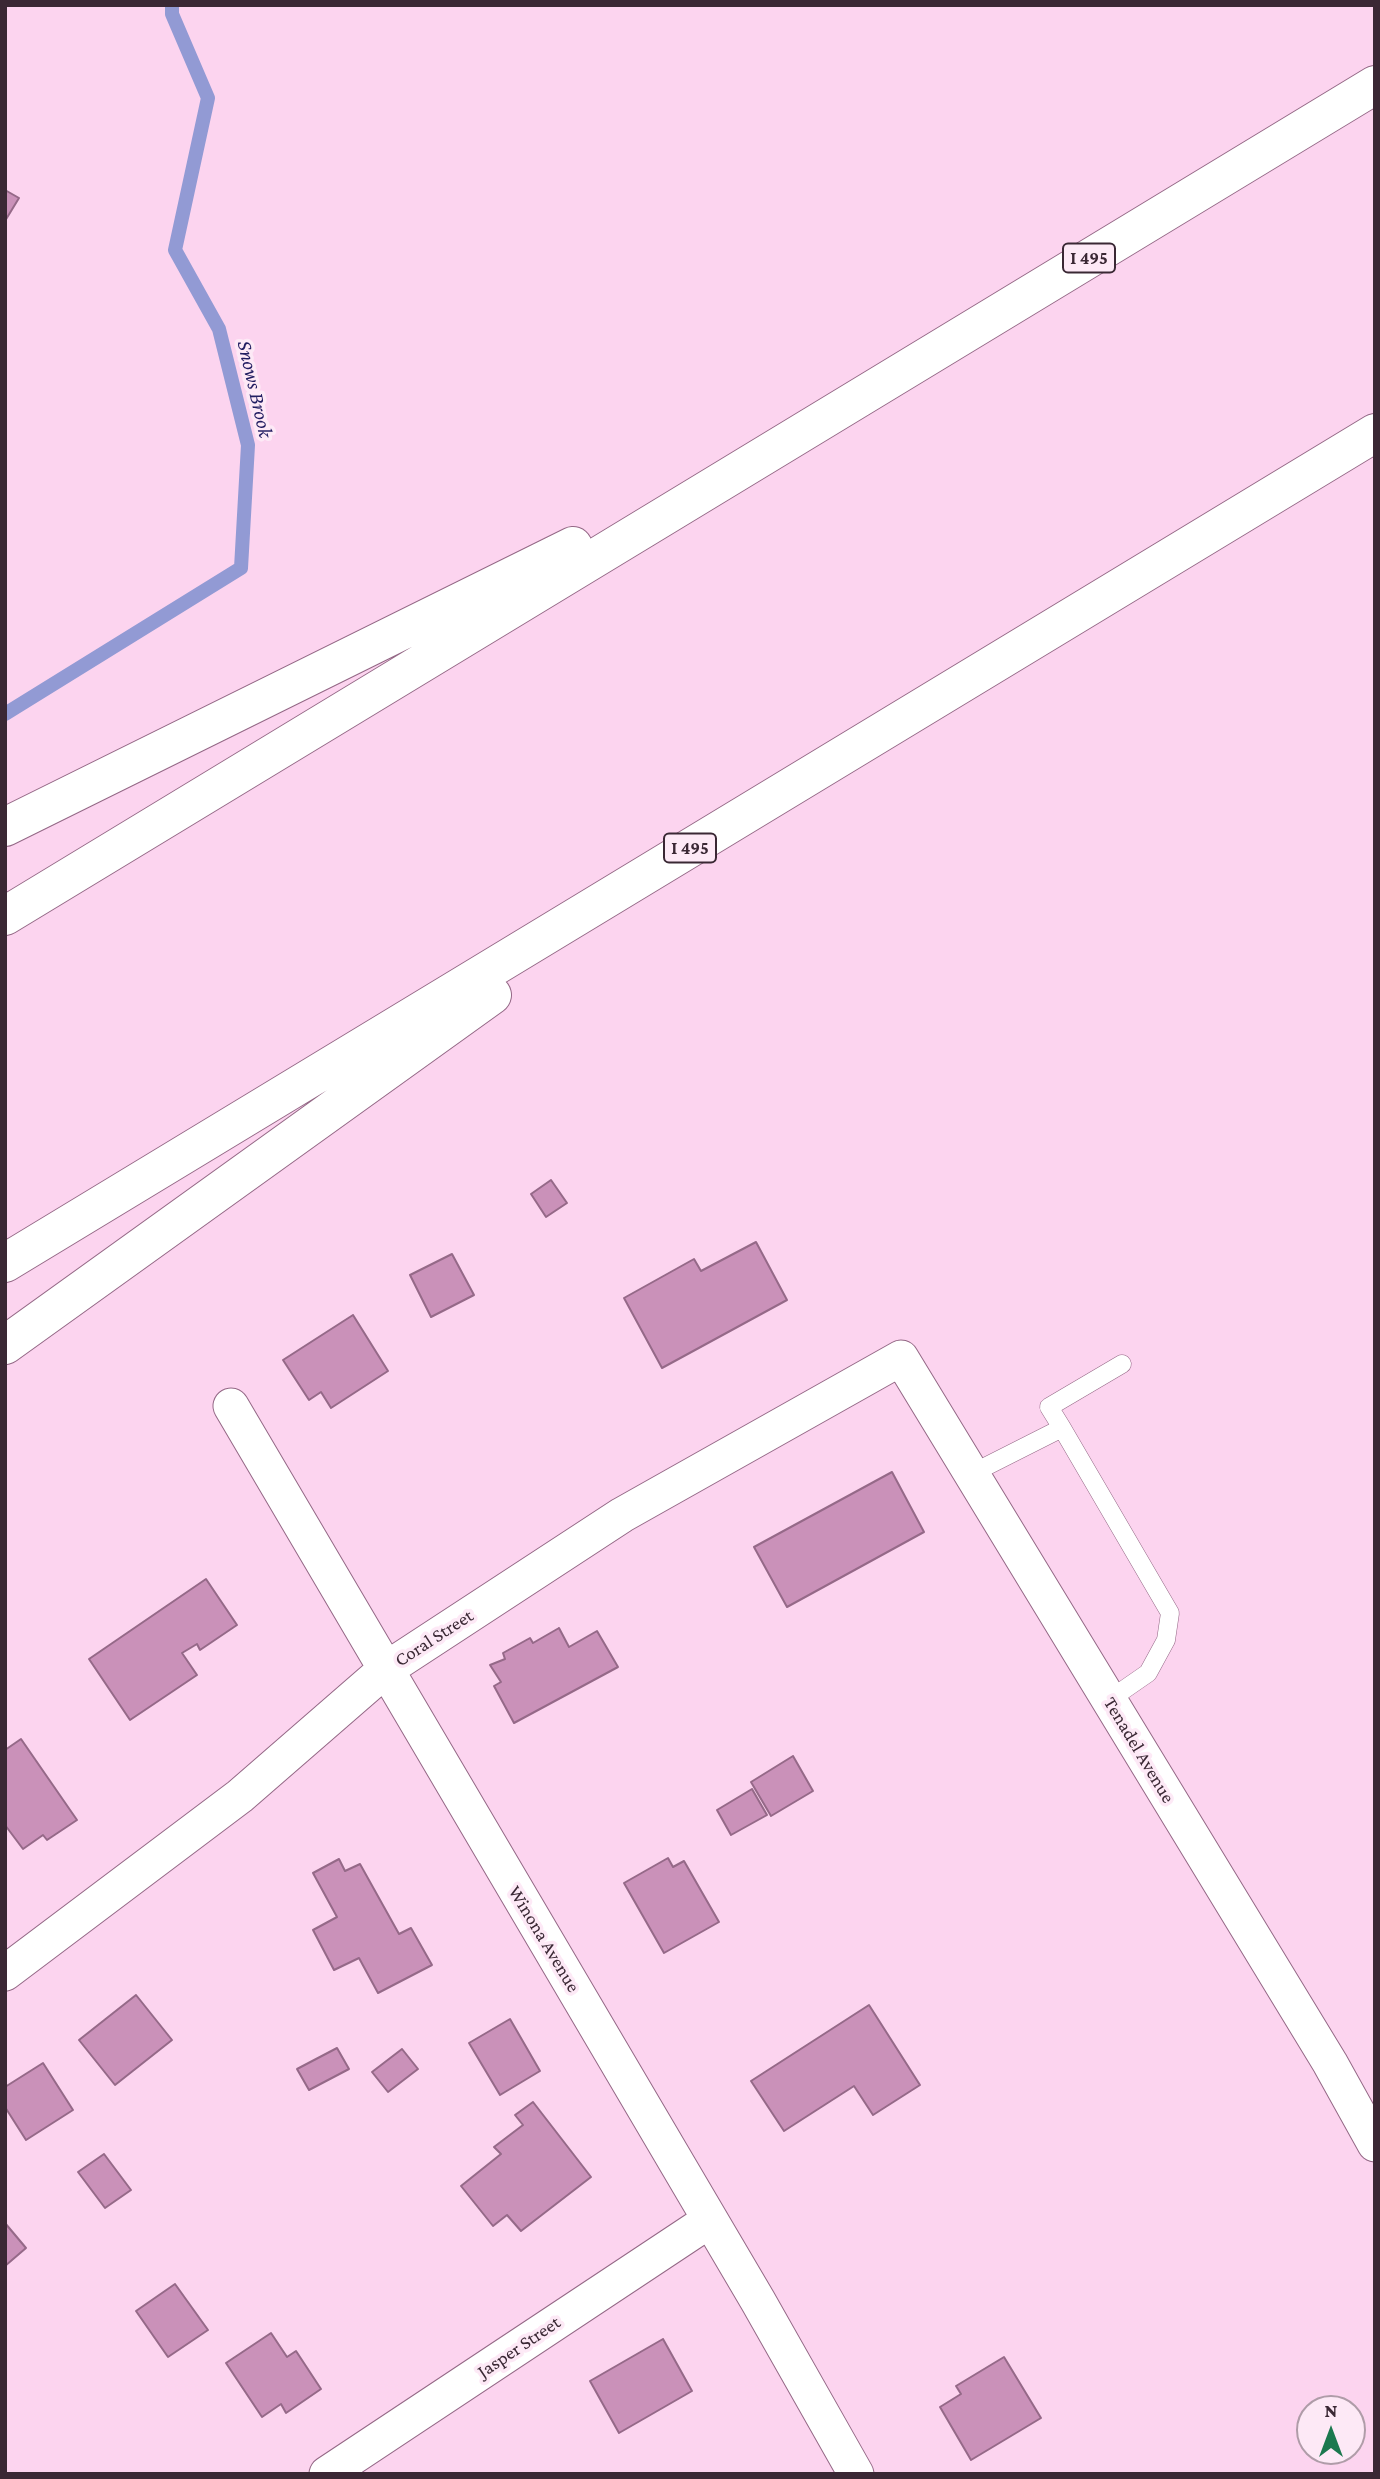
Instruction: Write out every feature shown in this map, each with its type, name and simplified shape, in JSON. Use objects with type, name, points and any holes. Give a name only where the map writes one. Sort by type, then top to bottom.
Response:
[{"type":"highway","name":"I 495","points":[[5,916],[1375,85]]},
{"type":"highway","points":[[5,827],[804,432]]},
{"type":"highway","name":"I 495","points":[[5,1263],[1375,433]]},
{"type":"highway","points":[[5,1345],[724,828]]},
{"type":"street","name":"Tenadel Avenue","points":[[901,1358],[1323,2052],[1375,2144]]},
{"type":"street","name":"Coral Street","points":[[5,1973],[240,1796],[385,1671],[622,1515],[901,1358]]},
{"type":"street","name":"Winona Avenue","points":[[231,1406],[710,2220],[856,2474]]},
{"type":"street","name":"Jasper Street","points":[[327,2474],[710,2220]]},
{"type":"lane","points":[[1109,1700],[1148,1673],[1166,1640],[1170,1613],[1049,1407],[1122,1364]]},
{"type":"lane","points":[[971,1474],[1062,1428]]},
{"type":"building","points":[[5,190],[19,198],[5,221]]},
{"type":"building","points":[[551,1180],[567,1203],[546,1217],[531,1194]]},
{"type":"building","points":[[756,1242],[787,1300],[662,1368],[624,1298],[694,1259],[701,1271]]},
{"type":"building","points":[[452,1254],[474,1295],[431,1317],[410,1275]]},
{"type":"building","points":[[353,1315],[388,1371],[331,1408],[321,1392],[309,1400],[283,1360]]},
{"type":"building","points":[[892,1472],[924,1532],[787,1607],[754,1547]]},
{"type":"building","points":[[206,1579],[237,1625],[200,1650],[197,1644],[182,1653],[197,1675],[130,1720],[89,1659]]},
{"type":"building","points":[[559,1628],[569,1647],[597,1631],[618,1667],[514,1723],[494,1686],[501,1682],[490,1665],[505,1659],[503,1653],[530,1638],[533,1643]]},
{"type":"building","points":[[21,1739],[77,1820],[47,1840],[43,1835],[23,1849],[5,1825],[5,1750]]},
{"type":"building","points":[[793,1756],[813,1791],[771,1816],[751,1782]]},
{"type":"building","points":[[752,1789],[767,1815],[731,1835],[717,1810]]},
{"type":"building","points":[[668,1858],[673,1867],[684,1861],[719,1922],[664,1953],[624,1883]]},
{"type":"building","points":[[339,1859],[345,1871],[360,1864],[399,1934],[411,1928],[432,1965],[378,1993],[359,1958],[334,1970],[313,1930],[337,1917],[313,1873]]},
{"type":"building","points":[[136,1995],[172,2040],[115,2085],[79,2040]]},
{"type":"building","points":[[869,2005],[920,2085],[873,2115],[854,2086],[784,2131],[751,2081]]},
{"type":"building","points":[[510,2019],[540,2071],[500,2095],[469,2043]]},
{"type":"building","points":[[337,2048],[349,2069],[309,2090],[297,2069]]},
{"type":"building","points":[[402,2049],[418,2069],[388,2092],[372,2072]]},
{"type":"building","points":[[43,2063],[73,2110],[26,2140],[5,2107],[5,2087]]},
{"type":"building","points":[[533,2102],[591,2177],[521,2231],[507,2215],[493,2226],[461,2186],[501,2154],[494,2147],[523,2125],[515,2115]]},
{"type":"building","points":[[104,2154],[131,2190],[105,2208],[78,2172]]},
{"type":"building","points":[[5,2223],[26,2248],[5,2266]]},
{"type":"building","points":[[175,2284],[208,2330],[168,2357],[136,2311]]},
{"type":"building","points":[[271,2333],[287,2357],[296,2351],[321,2389],[286,2413],[281,2404],[262,2417],[226,2363]]},
{"type":"building","points":[[663,2339],[692,2391],[619,2433],[590,2381]]},
{"type":"building","points":[[1004,2357],[1041,2418],[971,2460],[940,2407],[961,2394],[956,2386]]},
{"type":"waterway","name":"Snows Brook","points":[[5,714],[241,568],[248,445],[219,329],[175,250],[208,98],[172,14],[172,5]]}]
